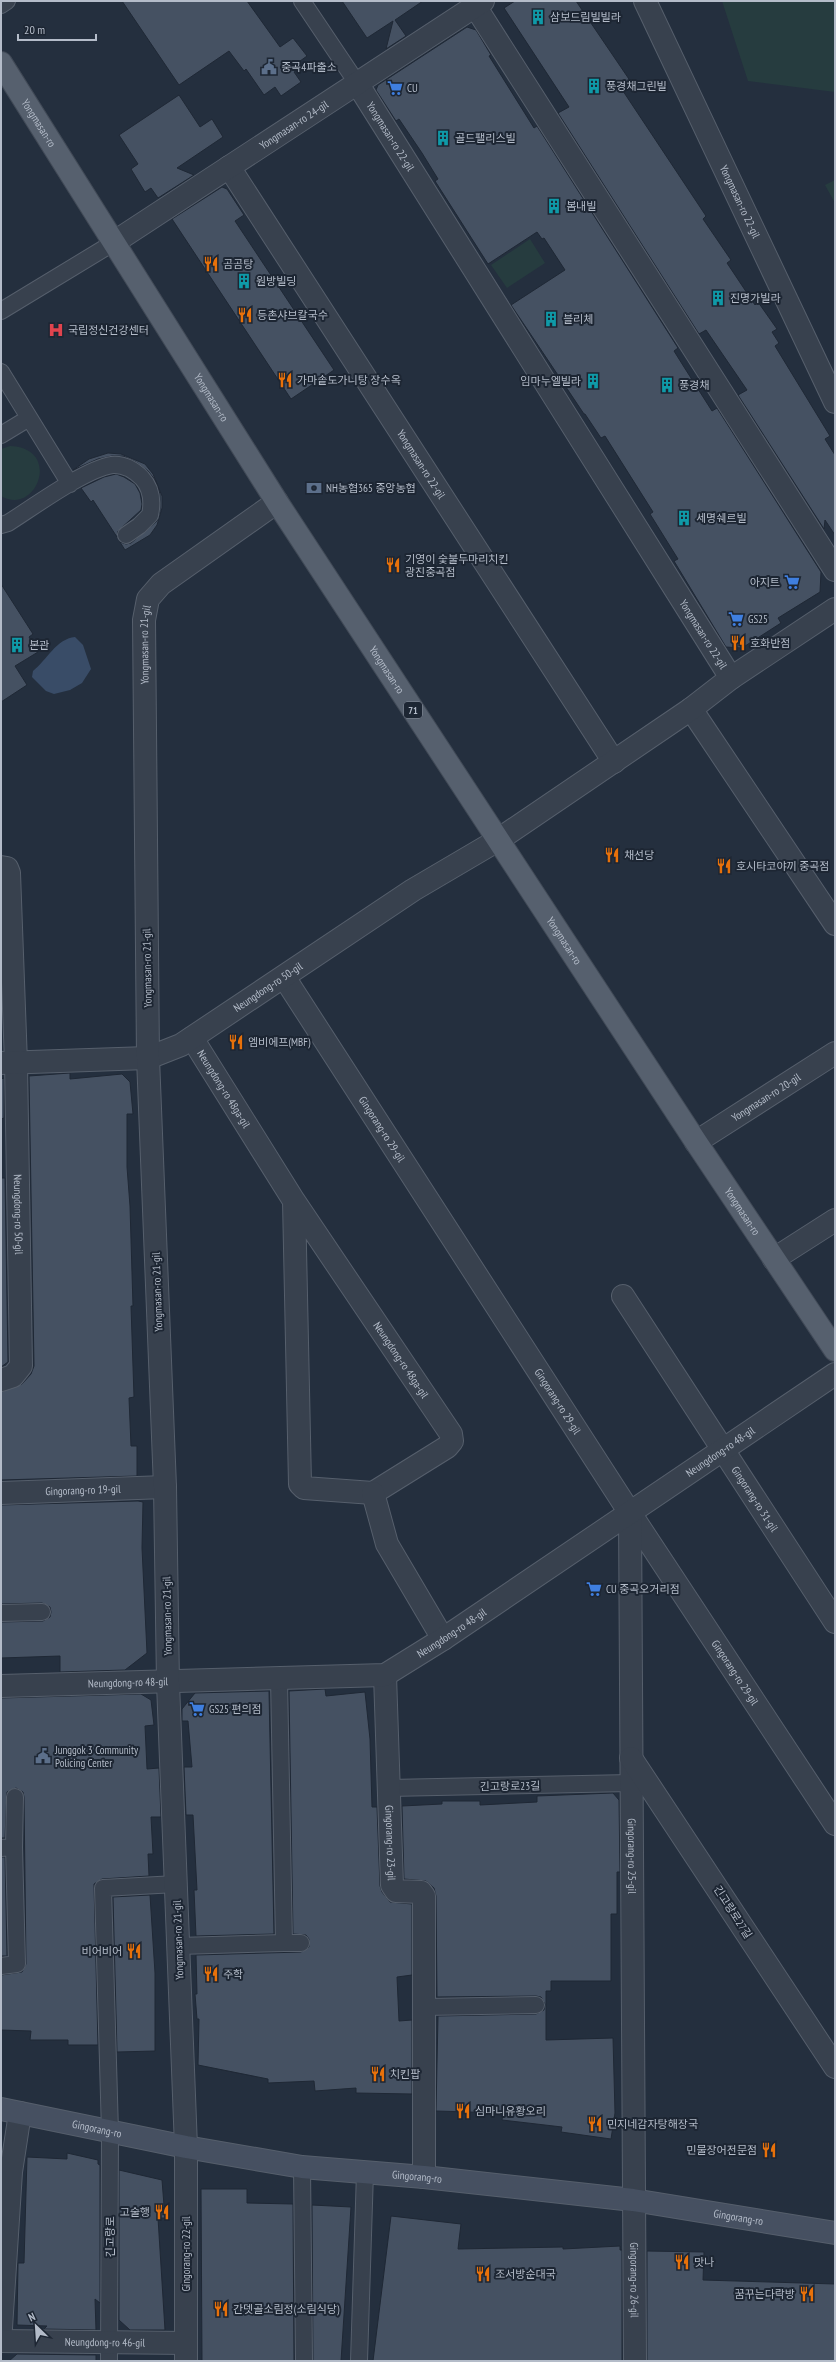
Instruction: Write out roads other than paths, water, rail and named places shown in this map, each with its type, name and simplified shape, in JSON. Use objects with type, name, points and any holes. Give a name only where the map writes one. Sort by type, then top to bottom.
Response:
[{"type":"main road","name":"Yongmasan-ro","points":[[1,63],[8,84],[113,243],[277,502],[696,1142],[835,1350]]},
{"type":"main road","name":"Gingorang-ro","points":[[11,2111],[186,2147],[302,2167],[424,2177],[633,2200],[835,2233]]},
{"type":"street","name":"Yongmasan-ro 22-gil","points":[[645,1],[835,402]]},
{"type":"street","name":"Yongmasan-ro 24-gil","points":[[113,243],[479,4]]},
{"type":"street","points":[[479,4],[835,570]]},
{"type":"street","name":"Yongmasan-ro 22-gil","points":[[357,84],[731,678]]},
{"type":"street","name":"Yongmasan-ro 22-gil","points":[[229,167],[614,762]]},
{"type":"street","name":"Yongmasan-ro 21-gil","points":[[186,2147],[168,1682],[165,1487],[148,1058],[144,787],[145,609],[154,591],[161,584],[277,502]]},
{"type":"street","name":"Yongmasan-ro 22-gil","points":[[498,840],[614,762],[731,678],[835,609]]},
{"type":"street","points":[[691,708],[831,910]]},
{"type":"street","name":"Neungdong-ro 50-gil","points":[[8,1063],[148,1058],[170,1051],[192,1038],[413,890],[498,840]]},
{"type":"street","name":"Neungdong-ro 50-gil","points":[[1,867],[7,868],[9,873],[8,1063],[21,1366],[13,1376],[1,1380]]},
{"type":"street","name":"Gingorang-ro 29-gil","points":[[284,977],[630,1513],[835,1824]]},
{"type":"street","name":"Neungdong-ro 48ga-gil","points":[[192,1038],[294,1201],[452,1437],[447,1447],[373,1493]]},
{"type":"street","name":"Yongmasan-ro 20-gil","points":[[696,1142],[835,1053]]},
{"type":"street","points":[[294,1201],[300,1484],[308,1488],[373,1493],[387,1544],[443,1639]]},
{"type":"street","points":[[774,1259],[835,1220]]},
{"type":"street","name":"Gingorang-ro 31-gil","points":[[623,1296],[835,1622]]},
{"type":"street","name":"Neungdong-ro 48-gil","points":[[1,1686],[385,1675],[443,1639],[835,1374]]},
{"type":"street","name":"Gingorang-ro 19-gil","points":[[1,1493],[165,1487]]},
{"type":"street","name":"Gingorang-ro 25-gil","points":[[630,1513],[633,2200]]},
{"type":"street","name":"Gingorang-ro 23-gil","points":[[385,1675],[392,1888],[399,1892],[421,1892],[424,1894],[424,2177]]},
{"type":"street","name":"긴고랑로27길","points":[[631,1758],[835,2067]]},
{"type":"street","points":[[1,2328],[6,2172],[11,2111]]},
{"type":"street","name":"Gingorang-ro 22-gil","points":[[186,2147],[186,2352]]},
{"type":"street","name":"Gingorang-ro 26-gil","points":[[633,2200],[635,2361]]},
{"type":"street","name":"Neungdong-ro 46-gil","points":[[1,2341],[109,2351],[186,2352]]},
{"type":"lane","points":[[1,5],[6,1]]},
{"type":"lane","points":[[302,1],[357,84]]},
{"type":"lane","points":[[1,311],[113,243]]},
{"type":"lane","points":[[1,372],[70,484]]},
{"type":"lane","points":[[1,435],[29,418]]},
{"type":"lane","points":[[1,525],[8,524],[93,471],[112,465],[124,466],[138,474],[148,486],[152,508],[150,515],[146,521],[126,535]]},
{"type":"lane","points":[[1,1613],[42,1612]]},
{"type":"lane","points":[[279,1679],[284,1943]]},
{"type":"lane","name":"긴고랑로23길","points":[[389,1788],[631,1783]]},
{"type":"lane","points":[[1,1966],[17,1964],[8,1847],[15,1797]]},
{"type":"lane","name":"긴고랑로","points":[[109,2351],[110,2132],[103,1888],[176,1884]]},
{"type":"lane","points":[[178,1946],[301,1943]]},
{"type":"lane","points":[[424,2007],[536,2005]]},
{"type":"lane","points":[[302,2167],[304,2361]]},
{"type":"lane","points":[[359,2361],[365,2172]]},
{"type":"water","points":[[75,637],[83,645],[91,669],[82,683],[70,690],[54,694],[46,691],[32,677],[33,671],[57,646],[68,639]]},
{"type":"place","name":"삼보드림빌빌라","points":[[538,17]]},
{"type":"place","name":"중곡4파출소","points":[[269,67]]},
{"type":"place","name":"풍경채그린빌","points":[[594,86]]},
{"type":"place","name":"CU","points":[[395,88]]},
{"type":"place","name":"골드팰리스빌","points":[[443,138]]},
{"type":"place","name":"봄내빌","points":[[554,206]]},
{"type":"place","name":"곰곰탕","points":[[211,264]]},
{"type":"place","name":"원방빌딩","points":[[244,281]]},
{"type":"place","name":"진명가빌라","points":[[718,298]]},
{"type":"place","name":"등촌샤브칼국수","points":[[245,315]]},
{"type":"place","name":"블리체","points":[[551,319]]},
{"type":"place","name":"국립정신건강센터","points":[[56,330]]},
{"type":"place","name":"가마솥도가니탕 장수옥","points":[[285,380]]},
{"type":"place","name":"임마누엘빌라","points":[[593,381]]},
{"type":"place","name":"풍경채","points":[[667,385]]},
{"type":"place","name":"NH농협365 중앙농협","points":[[314,488]]},
{"type":"place","name":"세명쉐르빌","points":[[684,518]]},
{"type":"place","name":"기영이 숯불두마리치킨 광진중곡점","points":[[393,565]]},
{"type":"place","name":"아지트","points":[[792,582]]},
{"type":"place","name":"GS25","points":[[736,619]]},
{"type":"place","name":"호화반점","points":[[738,643]]},
{"type":"place","name":"본관","points":[[17,645]]},
{"type":"place","name":"채선당","points":[[612,855]]},
{"type":"place","name":"호시타코야끼 중곡점","points":[[724,866]]},
{"type":"place","name":"엠비에프(MBF)","points":[[236,1042]]},
{"type":"place","name":"CU 중곡오거리점","points":[[594,1589]]},
{"type":"place","name":"GS25 편의점","points":[[197,1709]]},
{"type":"place","name":"Junggok 3 Community Policing Center","points":[[43,1756]]},
{"type":"place","name":"비어비어","points":[[134,1951]]},
{"type":"place","name":"주학","points":[[211,1974]]},
{"type":"place","name":"치킨팝","points":[[378,2074]]},
{"type":"place","name":"심마니유황오리","points":[[463,2111]]},
{"type":"place","name":"민지네감자탕해장국","points":[[595,2124]]},
{"type":"place","name":"민물장어전문점","points":[[769,2150]]},
{"type":"place","name":"고술행","points":[[162,2212]]},
{"type":"place","name":"맛나","points":[[682,2262]]},
{"type":"place","name":"조서방순대국","points":[[483,2274]]},
{"type":"place","name":"꿈꾸는다락방","points":[[807,2294]]},
{"type":"place","name":"간뎃골소림정(소림식당)","points":[[221,2309]]}]
